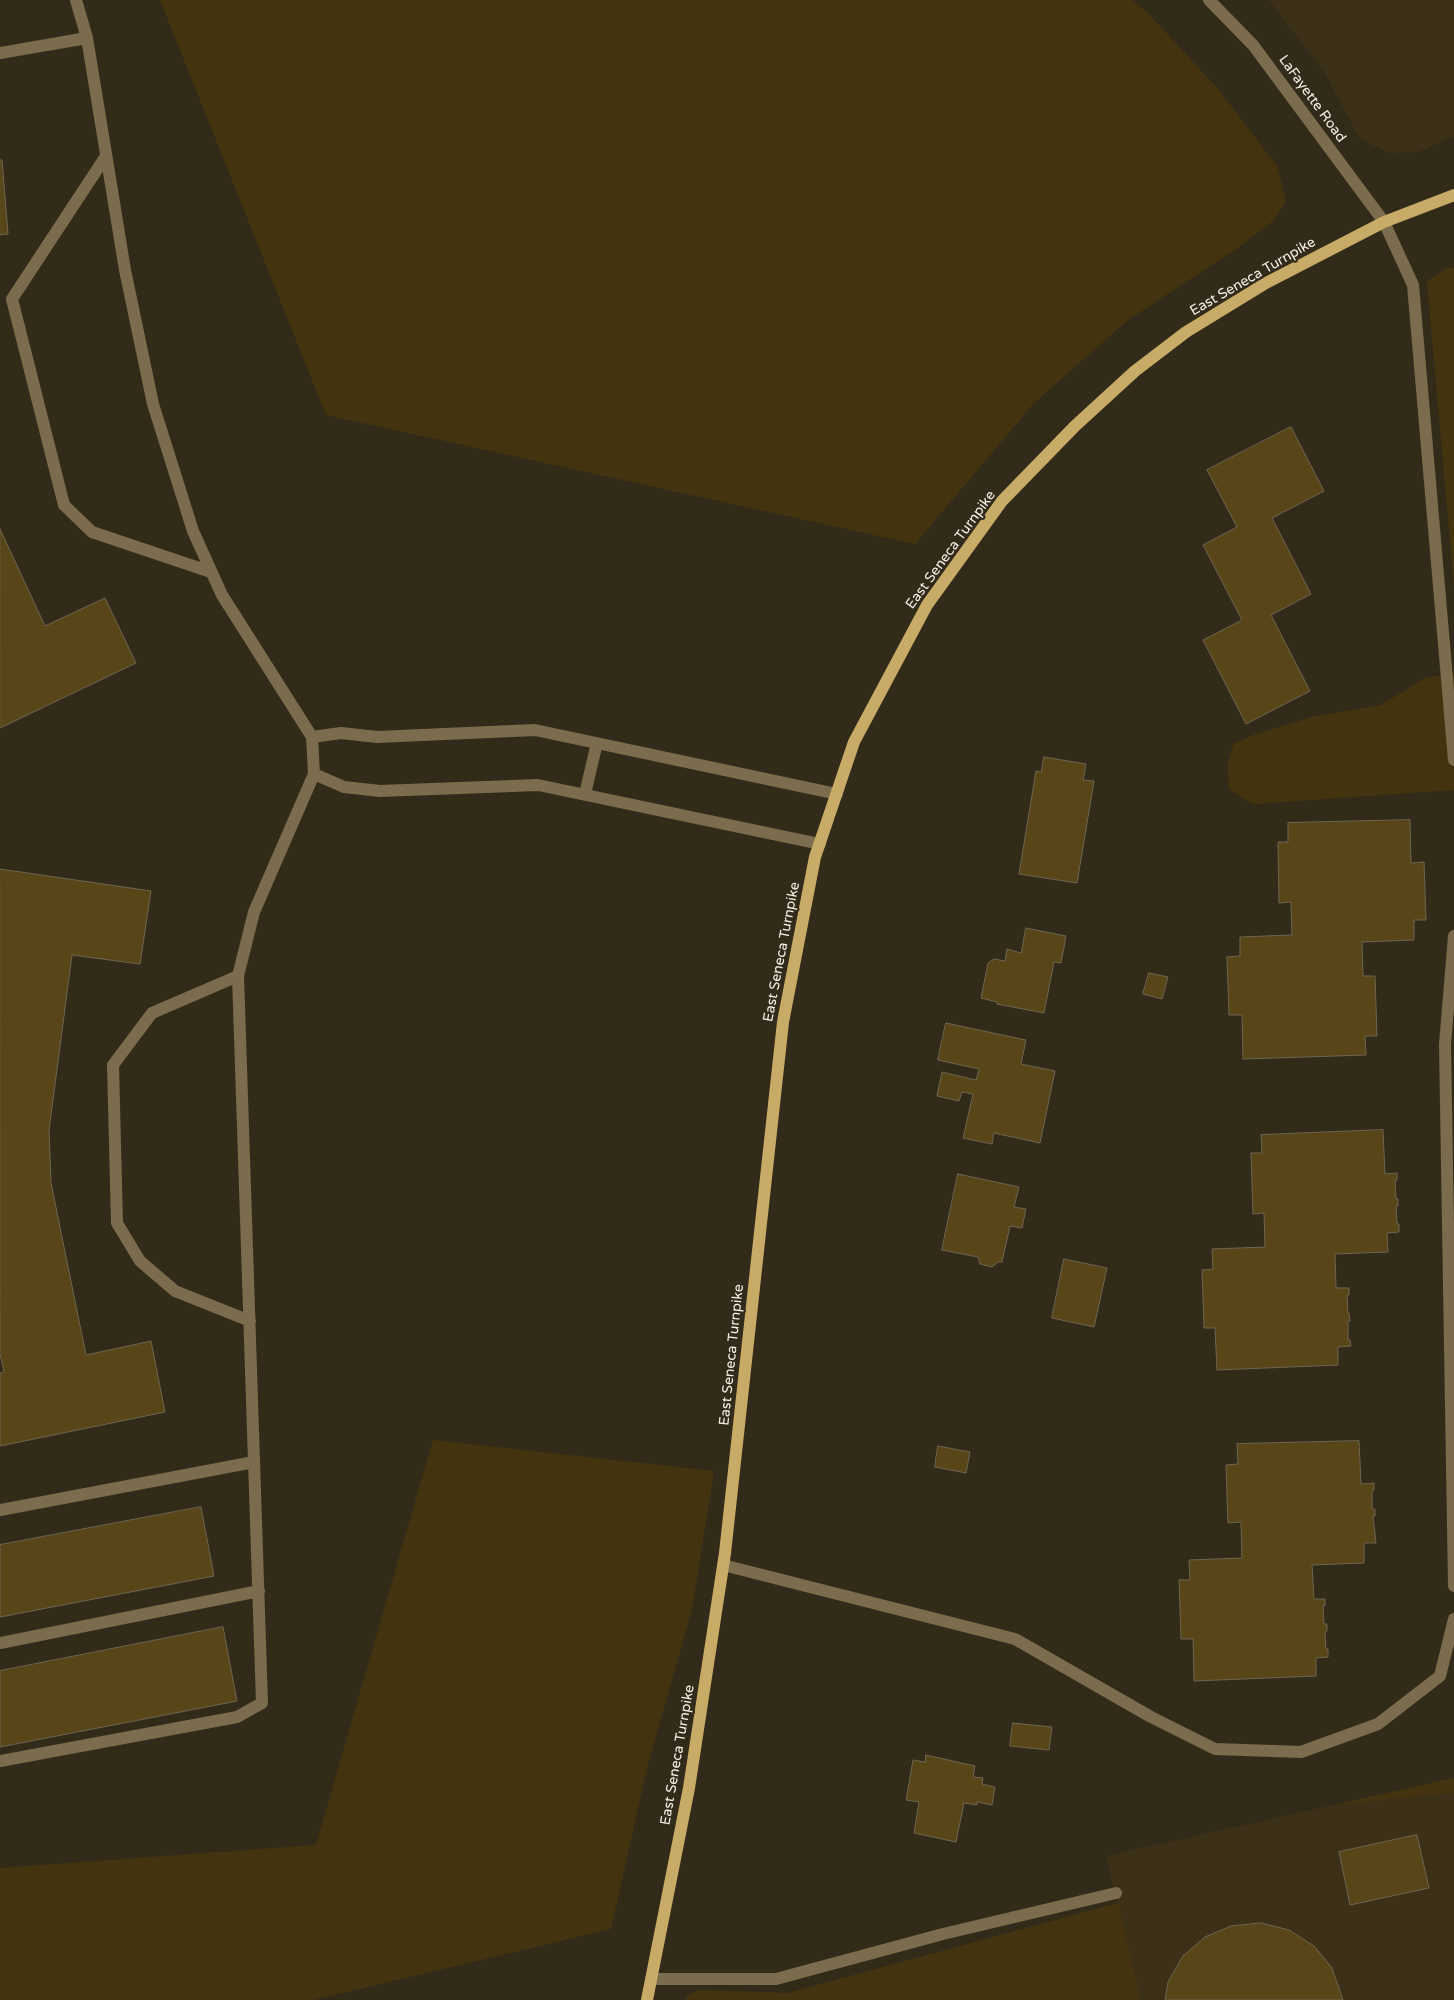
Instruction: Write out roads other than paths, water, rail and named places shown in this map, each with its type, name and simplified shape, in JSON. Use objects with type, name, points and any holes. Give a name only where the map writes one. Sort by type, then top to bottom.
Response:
[{"type":"main road","name":"East Seneca Turnpike","points":[[648,2000],[689,1788],[723,1565],[783,1022],[815,857],[854,742],[927,605],[1002,501],[1074,426],[1135,371],[1186,332],[1266,283],[1384,222],[1454,195]]},
{"type":"street","points":[[0,1761],[237,1717],[262,1703],[238,976],[254,912],[314,774],[312,737],[222,595],[193,531],[154,404],[125,270],[87,38],[76,0]]},
{"type":"street","name":"LaFayette Road","points":[[1209,0],[1253,45],[1384,222],[1413,285],[1454,760]]},
{"type":"street","points":[[0,53],[87,38]]},
{"type":"street","points":[[106,156],[12,300],[64,505],[92,532],[212,572]]},
{"type":"street","points":[[312,737],[340,733],[377,737],[535,730],[837,794]]},
{"type":"street","points":[[585,794],[597,743]]},
{"type":"street","points":[[314,774],[344,787],[380,791],[538,785],[820,844]]},
{"type":"street","points":[[1454,936],[1445,1044],[1454,1586]]},
{"type":"street","points":[[238,976],[152,1013],[113,1065],[117,1223],[140,1261],[175,1291],[250,1321]]},
{"type":"street","points":[[0,1510],[254,1462]]},
{"type":"street","points":[[723,1565],[1015,1639],[1151,1717],[1215,1749],[1302,1752],[1378,1724],[1440,1676],[1454,1619]]},
{"type":"street","points":[[0,1643],[259,1591]]},
{"type":"street","points":[[652,1978],[776,1979],[943,1934],[1116,1894]]}]
